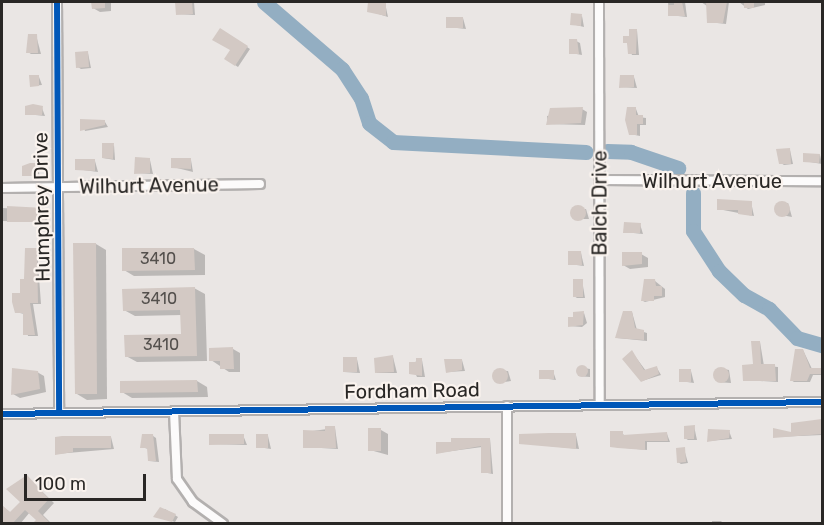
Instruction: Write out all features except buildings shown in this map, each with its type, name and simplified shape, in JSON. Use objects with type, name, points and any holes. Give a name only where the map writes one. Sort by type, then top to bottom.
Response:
[{"type":"street","name":"Humphrey Drive","points":[[57,2],[59,413]]},
{"type":"street","name":"Balch Drive","points":[[599,2],[600,404]]},
{"type":"street","name":"Wilhurt Avenue","points":[[601,180],[822,181]]},
{"type":"street","name":"Wilhurt Avenue","points":[[2,188],[260,184]]},
{"type":"street","name":"Fordham Road","points":[[2,414],[822,402]]},
{"type":"street","points":[[507,406],[507,524]]},
{"type":"street","points":[[174,411],[177,479],[193,502],[223,524]]},
{"type":"waterway","points":[[264,2],[342,69],[361,98],[369,123],[393,142],[586,152]]},
{"type":"waterway","points":[[607,151],[631,152],[678,168]]},
{"type":"waterway","points":[[693,193],[693,231],[719,271],[744,295],[769,309],[797,338],[822,345]]},
{"type":"cycle path","points":[[57,2],[59,413]]},
{"type":"cycle path","points":[[2,414],[822,402]]}]
